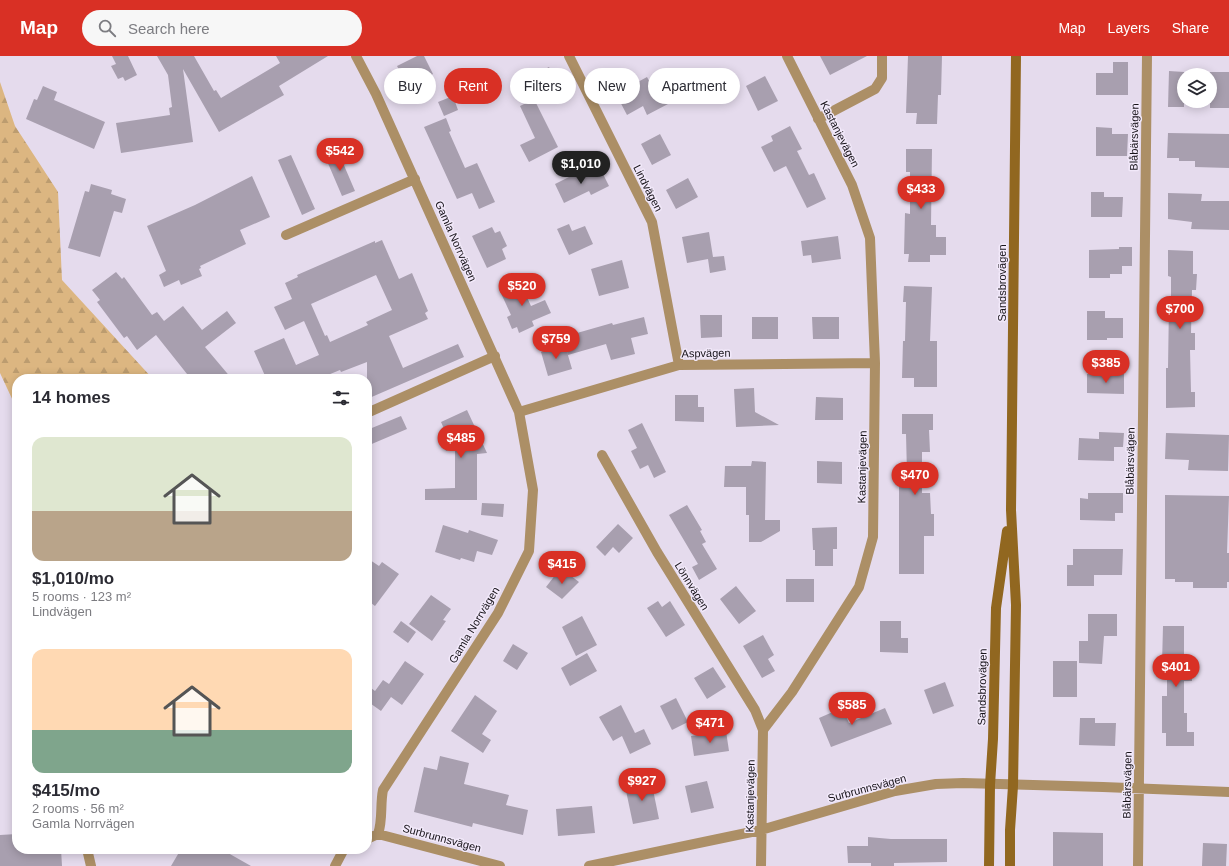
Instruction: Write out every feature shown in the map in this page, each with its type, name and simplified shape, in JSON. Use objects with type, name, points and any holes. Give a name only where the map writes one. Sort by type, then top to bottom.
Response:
[{"type":"main road","name":"Sandsbrovägen","points":[[1010,866],[1016,605],[1011,510],[1016,56]]},
{"type":"main road","name":"Sandsbrovägen","points":[[989,866],[996,608],[1011,510]]},
{"type":"street","name":"Gamla Norrvägen","points":[[356,56],[376,94],[415,179],[519,412],[533,490],[529,551],[498,613],[383,790],[380,805],[381,821],[378,834]]},
{"type":"street","name":"Lindvägen","points":[[569,56],[652,222],[679,365]]},
{"type":"street","name":"Kastanjevägen","points":[[761,866],[763,730],[792,692],[859,587],[873,537],[875,363],[870,238],[852,185],[787,56]]},
{"type":"street","points":[[818,118],[875,89],[882,78],[882,56]]},
{"type":"street","name":"Blåbärsvägen","points":[[1138,866],[1147,56]]},
{"type":"street","points":[[286,235],[415,179]]},
{"type":"street","points":[[372,411],[495,356]]},
{"type":"street","name":"Aspvägen","points":[[519,412],[679,365],[875,363]]},
{"type":"street","name":"Lönnvägen","points":[[602,455],[657,552],[756,710],[763,730]]},
{"type":"street","name":"Surbrunnsvägen","points":[[589,866],[761,830],[895,791],[936,784],[1139,788],[1229,792]]},
{"type":"street","points":[[372,837],[378,834]]},
{"type":"street","name":"Surbrunnsvägen","points":[[378,834],[500,866]]},
{"type":"street","points":[[88,854],[91,866]]},
{"type":"street","points":[[335,866],[341,854]]},
{"type":"green space","points":[[0,82],[15,126],[58,192],[62,280],[148,374],[12,374],[12,399],[0,373]]},
{"type":"building","points":[[112,56],[128,56],[137,75],[125,81],[123,77],[118,79],[111,66],[116,64]]},
{"type":"building","points":[[157,56],[194,56],[214,91],[216,90],[221,98],[280,63],[276,56],[328,56],[279,86],[284,95],[219,132],[183,69],[193,142],[121,153],[116,123],[170,115],[169,108],[172,107],[168,75]]},
{"type":"building","points":[[417,56],[424,56],[430,68],[398,68],[397,66]]},
{"type":"building","points":[[820,56],[867,56],[830,75]]},
{"type":"building","points":[[908,56],[942,56],[941,95],[938,95],[937,124],[916,124],[917,113],[906,113]]},
{"type":"building","points":[[1113,62],[1128,62],[1128,95],[1096,95],[1096,73],[1113,73]]},
{"type":"building","points":[[1169,71],[1177,72],[1177,107],[1168,107]]},
{"type":"building","points":[[1217,72],[1229,72],[1229,108],[1217,108]]},
{"type":"building","points":[[765,76],[778,101],[758,111],[746,86]]},
{"type":"building","points":[[647,77],[648,104],[668,104],[647,115],[643,106],[627,115],[621,104],[640,104],[640,81]]},
{"type":"building","points":[[43,86],[57,92],[54,100],[105,122],[94,149],[26,119],[34,99],[37,100]]},
{"type":"building","points":[[444,100],[444,104],[456,104],[458,110],[444,116],[438,102]]},
{"type":"building","points":[[524,104],[536,104],[558,147],[529,162],[520,145],[535,138],[520,106]]},
{"type":"building","points":[[446,118],[451,131],[449,132],[465,168],[477,163],[495,202],[479,209],[472,193],[457,199],[424,127]]},
{"type":"building","points":[[790,126],[802,149],[797,151],[809,175],[814,173],[826,199],[807,208],[786,166],[774,172],[761,147],[773,141],[771,136]]},
{"type":"building","points":[[1096,127],[1112,128],[1112,134],[1128,134],[1127,156],[1096,156]]},
{"type":"building","points":[[1168,133],[1229,134],[1229,168],[1195,167],[1195,161],[1179,161],[1179,158],[1167,158]]},
{"type":"building","points":[[660,134],[671,155],[652,165],[641,144]]},
{"type":"building","points":[[337,149],[355,191],[342,196],[324,154]]},
{"type":"building","points":[[906,149],[932,149],[931,225],[936,225],[936,237],[946,237],[946,255],[930,255],[930,262],[908,262],[909,254],[904,254],[905,213],[910,214],[910,172],[906,172]]},
{"type":"building","points":[[291,155],[315,209],[302,215],[278,160]]},
{"type":"building","points":[[585,169],[588,176],[601,170],[609,186],[591,195],[589,191],[564,203],[555,184]]},
{"type":"building","points":[[252,176],[270,217],[240,230],[246,244],[200,266],[201,268],[199,269],[202,276],[181,285],[179,280],[164,287],[159,275],[166,271],[147,226],[195,205]]},
{"type":"building","points":[[688,178],[698,197],[676,209],[666,190]]},
{"type":"building","points":[[91,184],[112,190],[111,194],[126,199],[122,213],[114,211],[100,257],[68,248],[85,191],[89,192]]},
{"type":"building","points":[[1091,192],[1104,192],[1104,197],[1123,197],[1122,217],[1091,217]]},
{"type":"building","points":[[1168,193],[1202,194],[1201,201],[1229,201],[1229,230],[1191,229],[1192,222],[1168,219]]},
{"type":"building","points":[[569,224],[572,231],[585,226],[593,244],[569,255],[557,229]]},
{"type":"building","points":[[492,227],[495,233],[500,231],[507,246],[502,249],[506,259],[487,268],[472,236]]},
{"type":"building","points":[[709,232],[713,257],[724,256],[726,270],[710,273],[708,259],[687,263],[682,237]]},
{"type":"building","points":[[838,236],[841,259],[812,263],[811,255],[803,256],[801,241]]},
{"type":"building","points":[[382,240],[399,279],[412,273],[428,311],[425,313],[428,319],[389,336],[403,368],[458,344],[464,357],[372,397],[372,374],[367,374],[367,362],[341,372],[340,370],[330,374],[264,374],[254,351],[284,338],[296,365],[319,355],[304,321],[285,330],[274,307],[292,299],[285,283],[298,277],[297,275],[375,241],[375,243]],"holes":[[[376,275],[392,310],[366,322],[368,325],[330,342],[327,335],[325,336],[311,304]]]},
{"type":"building","points":[[1119,247],[1132,247],[1132,266],[1122,266],[1122,274],[1110,274],[1110,278],[1089,278],[1089,250],[1119,249]]},
{"type":"building","points":[[1168,250],[1193,251],[1193,274],[1197,274],[1196,290],[1192,290],[1191,333],[1195,333],[1195,350],[1190,350],[1191,392],[1195,392],[1195,407],[1166,408],[1169,304],[1171,304],[1171,277],[1168,276]]},
{"type":"building","points":[[622,260],[629,288],[599,296],[591,269]]},
{"type":"building","points":[[116,272],[122,279],[124,277],[152,315],[157,312],[164,321],[183,306],[202,330],[227,311],[236,323],[205,347],[228,374],[187,374],[156,335],[137,350],[127,336],[124,338],[97,302],[100,300],[92,290]]},
{"type":"building","points":[[519,280],[531,306],[545,300],[551,313],[532,321],[534,326],[519,333],[517,327],[512,329],[507,317],[511,315],[499,289]]},
{"type":"building","points":[[904,286],[932,287],[930,341],[937,341],[937,387],[914,387],[914,378],[902,378],[906,302],[903,302]]},
{"type":"building","points":[[1087,311],[1105,311],[1105,318],[1123,318],[1123,338],[1087,340]]},
{"type":"building","points":[[700,315],[722,315],[722,337],[701,338]]},
{"type":"building","points":[[644,317],[648,334],[631,338],[635,354],[611,360],[606,344],[568,355],[563,337],[612,323],[613,325]]},
{"type":"building","points":[[752,317],[778,317],[778,339],[752,339]]},
{"type":"building","points":[[812,317],[839,317],[839,339],[813,339]]},
{"type":"building","points":[[565,345],[572,369],[548,376],[541,352]]},
{"type":"building","points":[[1087,374],[1124,374],[1124,394],[1087,393]]},
{"type":"building","points":[[754,388],[755,412],[779,425],[736,427],[734,389]]},
{"type":"building","points":[[675,395],[698,395],[698,407],[704,407],[704,422],[675,421]]},
{"type":"building","points":[[816,397],[843,398],[843,420],[815,420]]},
{"type":"building","points":[[467,410],[487,453],[477,454],[477,500],[425,500],[425,489],[455,488],[455,447],[446,451],[438,434],[445,431],[441,422]]},
{"type":"building","points":[[902,414],[933,414],[933,430],[929,430],[930,452],[922,452],[922,493],[930,493],[931,514],[934,514],[934,536],[924,536],[924,574],[899,574],[899,474],[907,474],[906,434],[902,434]]},
{"type":"building","points":[[401,416],[407,429],[372,444],[372,428]]},
{"type":"building","points":[[642,423],[666,472],[654,478],[648,465],[640,469],[631,451],[637,448],[628,430]]},
{"type":"building","points":[[1099,432],[1124,433],[1123,447],[1114,447],[1114,461],[1078,460],[1079,438],[1099,439]]},
{"type":"building","points":[[1166,433],[1229,435],[1228,471],[1188,470],[1189,460],[1165,459]]},
{"type":"building","points":[[752,461],[766,462],[765,520],[780,520],[780,531],[761,542],[749,542],[749,515],[746,515],[746,487],[724,487],[725,466],[751,466]]},
{"type":"building","points":[[817,461],[842,462],[842,484],[817,483]]},
{"type":"building","points":[[1088,493],[1123,493],[1123,513],[1115,513],[1115,521],[1080,520],[1080,498],[1088,499]]},
{"type":"building","points":[[1165,495],[1229,496],[1227,553],[1229,553],[1229,582],[1227,582],[1227,588],[1193,588],[1193,582],[1175,582],[1175,579],[1165,579]]},
{"type":"building","points":[[482,503],[504,504],[503,517],[481,515]]},
{"type":"building","points":[[687,505],[702,530],[700,531],[706,542],[702,544],[717,569],[699,580],[692,567],[698,564],[669,515]]},
{"type":"building","points":[[618,524],[633,538],[619,553],[613,547],[605,556],[596,547]]},
{"type":"building","points":[[443,525],[468,533],[469,530],[498,540],[492,555],[477,551],[474,562],[461,558],[460,560],[435,552]]},
{"type":"building","points":[[837,527],[837,549],[833,549],[833,566],[815,566],[815,550],[813,550],[812,528]]},
{"type":"building","points":[[1073,549],[1123,549],[1122,575],[1094,575],[1094,586],[1067,586],[1067,565],[1073,565]]},
{"type":"building","points":[[372,561],[379,566],[382,562],[399,574],[375,606],[372,604]]},
{"type":"building","points":[[566,572],[579,582],[562,599],[546,587],[556,574],[562,578]]},
{"type":"building","points":[[786,579],[814,579],[814,602],[786,602]]},
{"type":"building","points":[[736,586],[756,611],[739,624],[720,599]]},
{"type":"building","points":[[431,595],[451,609],[443,620],[446,621],[432,641],[409,624]]},
{"type":"building","points":[[658,601],[662,607],[670,601],[685,625],[666,637],[647,608]]},
{"type":"building","points":[[1088,614],[1117,614],[1117,636],[1104,636],[1102,664],[1079,663],[1079,641],[1088,641]]},
{"type":"building","points":[[582,616],[597,645],[576,656],[562,627]]},
{"type":"building","points":[[401,621],[416,632],[408,643],[393,632]]},
{"type":"building","points":[[880,621],[901,621],[901,638],[908,638],[908,653],[880,652]]},
{"type":"building","points":[[1163,626],[1184,626],[1184,664],[1192,664],[1192,681],[1184,681],[1184,713],[1187,713],[1187,732],[1194,732],[1194,746],[1166,746],[1166,733],[1162,733],[1162,696],[1167,696],[1167,664],[1162,664]]},
{"type":"building","points":[[763,635],[774,655],[768,659],[775,671],[762,678],[743,646]]},
{"type":"building","points":[[513,644],[528,653],[517,670],[503,661]]},
{"type":"building","points":[[587,653],[597,671],[570,686],[561,668]]},
{"type":"building","points":[[405,661],[424,674],[402,705],[391,697],[381,711],[372,705],[372,689],[375,691],[383,680],[389,684]]},
{"type":"building","points":[[1053,661],[1077,661],[1077,697],[1053,697]]},
{"type":"building","points":[[713,667],[726,687],[707,699],[694,678]]},
{"type":"building","points":[[945,682],[954,706],[933,714],[924,690]]},
{"type":"building","points":[[475,695],[497,711],[482,734],[491,740],[483,753],[451,731]]},
{"type":"building","points":[[676,698],[688,722],[672,730],[660,706]]},
{"type":"building","points":[[621,705],[635,733],[644,729],[651,744],[630,754],[622,736],[613,741],[599,717]]},
{"type":"building","points":[[842,708],[849,723],[885,708],[892,724],[831,747],[819,718]]},
{"type":"building","points":[[1080,718],[1095,718],[1095,723],[1116,723],[1115,746],[1079,745]]},
{"type":"building","points":[[726,731],[729,751],[694,756],[691,736]]},
{"type":"building","points":[[440,756],[469,763],[464,784],[509,795],[506,805],[528,810],[523,835],[473,823],[472,827],[414,812],[424,767],[437,770]]},
{"type":"building","points":[[651,780],[659,819],[633,824],[625,786]]},
{"type":"building","points":[[707,781],[714,808],[691,813],[685,786]]},
{"type":"building","points":[[592,806],[595,833],[558,836],[556,809]]},
{"type":"building","points":[[1053,832],[1103,833],[1103,866],[1053,866]]},
{"type":"building","points":[[12,834],[12,854],[61,854],[62,866],[0,866],[0,835]]},
{"type":"building","points":[[868,837],[891,839],[947,839],[947,862],[894,863],[894,866],[871,866],[871,863],[848,863],[847,846],[868,846]]},
{"type":"building","points":[[1203,843],[1227,844],[1226,866],[1202,866]]},
{"type":"building","points":[[178,854],[230,854],[251,866],[171,866]]}]
